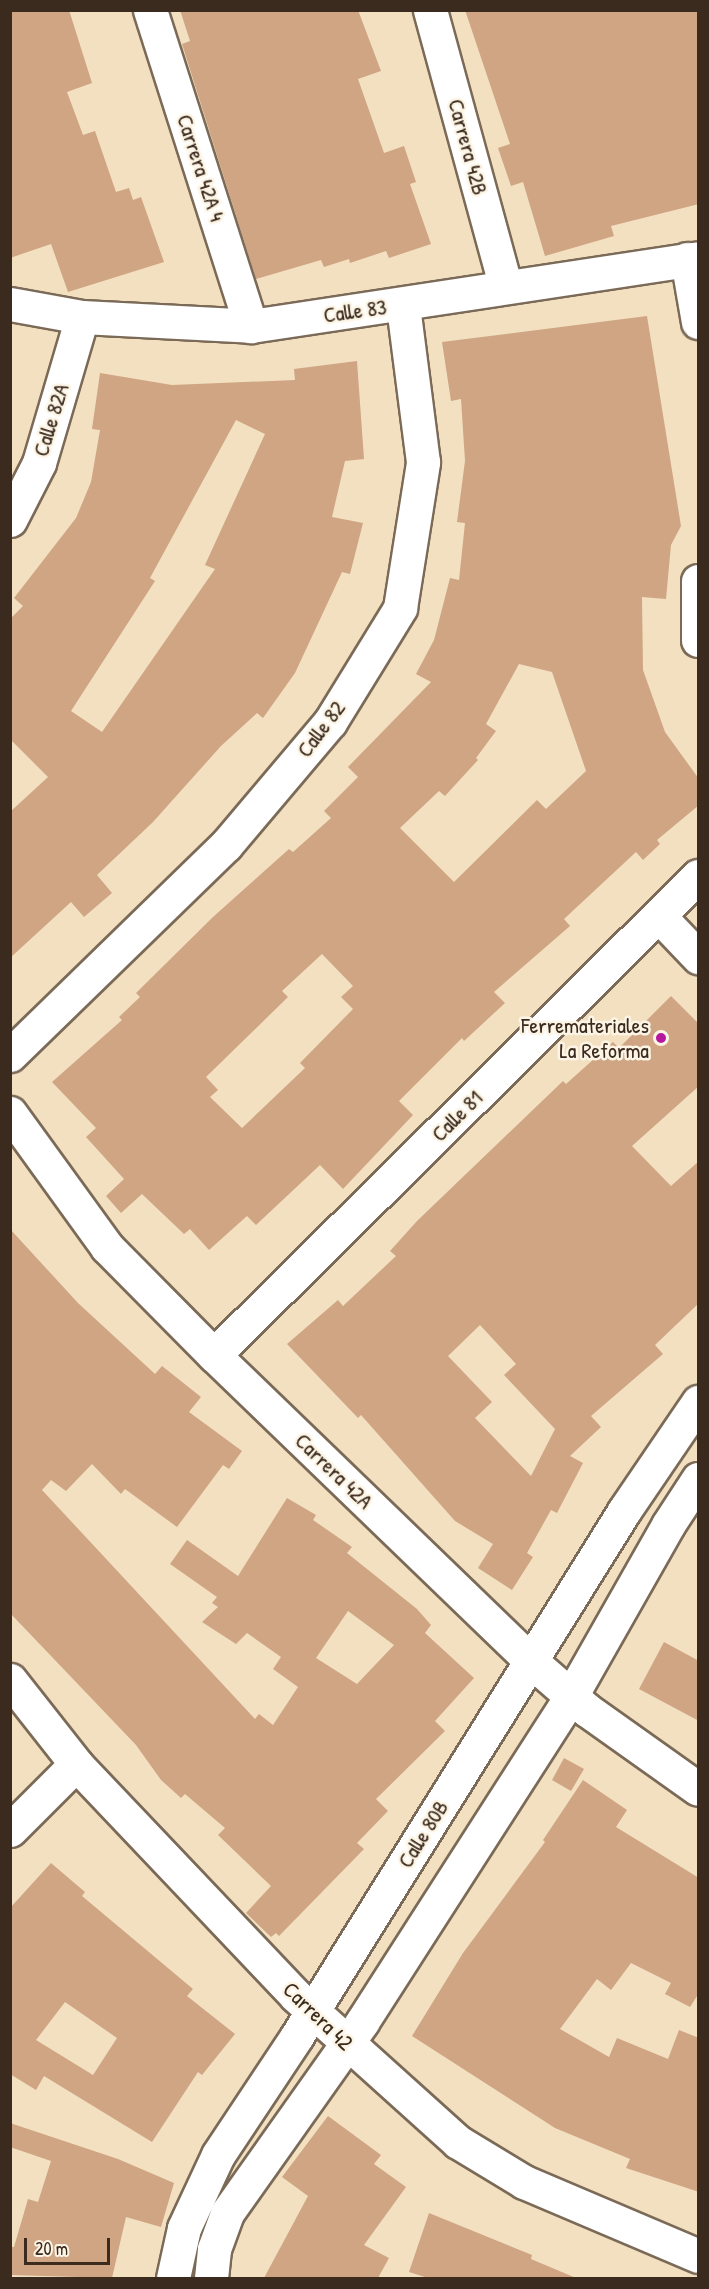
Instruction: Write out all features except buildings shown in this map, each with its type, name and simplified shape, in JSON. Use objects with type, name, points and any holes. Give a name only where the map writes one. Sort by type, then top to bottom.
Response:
[{"type":"street","name":"Carrera 42A 4","points":[[150,10],[251,326]]},
{"type":"street","name":"Carrera 42B","points":[[430,10],[505,284]]},
{"type":"street","name":"Calle 83","points":[[10,304],[82,317],[251,326],[403,305],[505,284],[693,259]]},
{"type":"street","points":[[693,259],[699,322]]},
{"type":"street","name":"Calle 82","points":[[10,1055],[226,845],[330,722],[400,608],[423,462],[403,305]]},
{"type":"street","name":"Calle 82A","points":[[10,520],[39,463],[82,317]]},
{"type":"street","points":[[699,581],[699,640]]},
{"type":"street","name":"Calle 81","points":[[214,1355],[699,876]]},
{"type":"street","points":[[659,916],[699,957]]},
{"type":"street","name":"Carrera 42A","points":[[10,1113],[107,1247],[214,1355],[531,1662],[571,1696],[699,1789]]},
{"type":"street","name":"Calle 80B","points":[[173,2278],[196,2197],[218,2156],[312,2011],[624,1511],[699,1402]]},
{"type":"street","points":[[211,2278],[214,2249],[227,2212],[347,2044],[571,1696],[668,1524],[699,1479]]},
{"type":"street","name":"Carrera 42","points":[[10,1680],[76,1764],[312,2011],[458,2142],[524,2182],[699,2256]]},
{"type":"street","points":[[10,1830],[76,1764]]},
{"type":"place","name":"Ferremateriales La Reforma","points":[[661,1038]]}]
